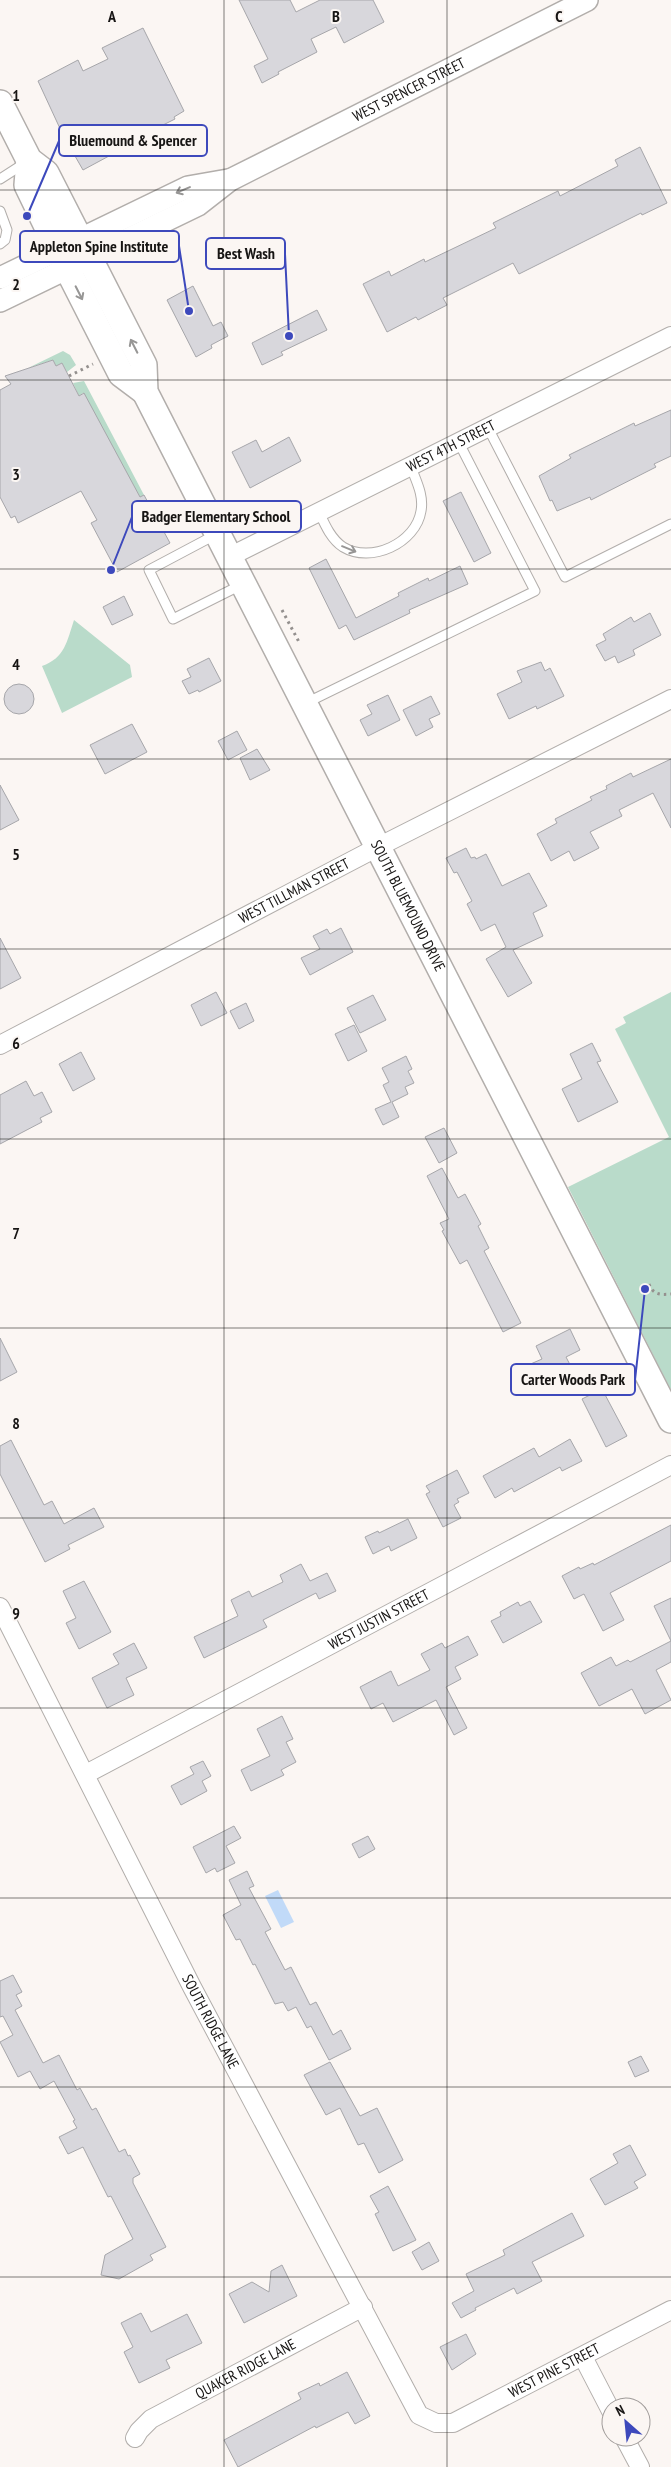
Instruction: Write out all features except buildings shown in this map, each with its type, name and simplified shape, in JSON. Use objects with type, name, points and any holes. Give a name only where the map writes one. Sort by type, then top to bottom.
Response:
[{"type":"main road","name":"SOUTH BLUEMOUND DRIVE","points":[[0,103],[10,130],[29,160],[46,173],[144,365],[145,392],[671,1420]]},
{"type":"main road","name":"SOUTH BLUEMOUND DRIVE","points":[[29,160],[27,185],[62,259],[121,374],[145,392]]},
{"type":"street","name":"WEST SPENCER STREET","points":[[0,301],[62,259],[84,248],[198,205],[230,180],[587,0]]},
{"type":"street","name":"WEST SPENCER STREET","points":[[0,278],[62,259]]},
{"type":"street","name":"WEST 4TH STREET","points":[[229,557],[671,336]]},
{"type":"street","name":"WEST TILLMAN STREET","points":[[0,1045],[378,847],[671,699]]},
{"type":"street","name":"WEST JUSTIN STREET","points":[[86,1774],[671,1465]]},
{"type":"street","name":"SOUTH RIDGE LANE","points":[[0,1607],[192,1987],[412,2404],[419,2415],[436,2423]]},
{"type":"street","name":"QUAKER RIDGE LANE","points":[[135,2438],[151,2419],[363,2308]]},
{"type":"street","name":"WEST PINE STREET","points":[[436,2423],[453,2423],[464,2418],[671,2310]]},
{"type":"street","points":[[582,2357],[603,2397]]},
{"type":"street","points":[[629,2447],[640,2467]]},
{"type":"lane","points":[[0,179],[29,160]]},
{"type":"lane","points":[[0,211],[7,230],[5,240],[0,244]]},
{"type":"lane","points":[[488,428],[566,577],[671,524]]},
{"type":"lane","points":[[304,704],[535,591],[459,442]]},
{"type":"lane","points":[[320,512],[334,539],[344,548],[371,553],[389,548],[413,530],[421,512],[421,494],[411,467]]},
{"type":"lane","points":[[218,534],[149,570],[174,618],[243,584]]},
{"type":"path","points":[[69,376],[95,364]]},
{"type":"path","points":[[649,1284],[651,1290],[657,1294],[671,1294]]},
{"type":"green space","points":[[63,351],[70,355],[76,365],[67,372],[62,363],[56,366],[53,360],[28,368]]},
{"type":"green space","points":[[84,381],[144,495],[140,497],[83,393],[79,396],[73,383]]},
{"type":"green space","points":[[74,620],[130,665],[132,677],[62,713],[42,666],[50,663],[64,648]]},
{"type":"green space","points":[[671,992],[671,1390],[568,1187],[669,1137],[615,1029],[626,1023],[623,1017]]},
{"type":"water","points":[[278,1890],[294,1922],[281,1928],[265,1896]]},
{"type":"place","name":"Bluemound & Spencer","points":[[27,216]]},
{"type":"place","name":"Appleton Spine Institute","points":[[189,311]]},
{"type":"place","name":"Best Wash","points":[[289,336]]},
{"type":"place","name":"Badger Elementary School","points":[[111,570]]},
{"type":"place","name":"Carter Woods Park","points":[[645,1289]]}]
